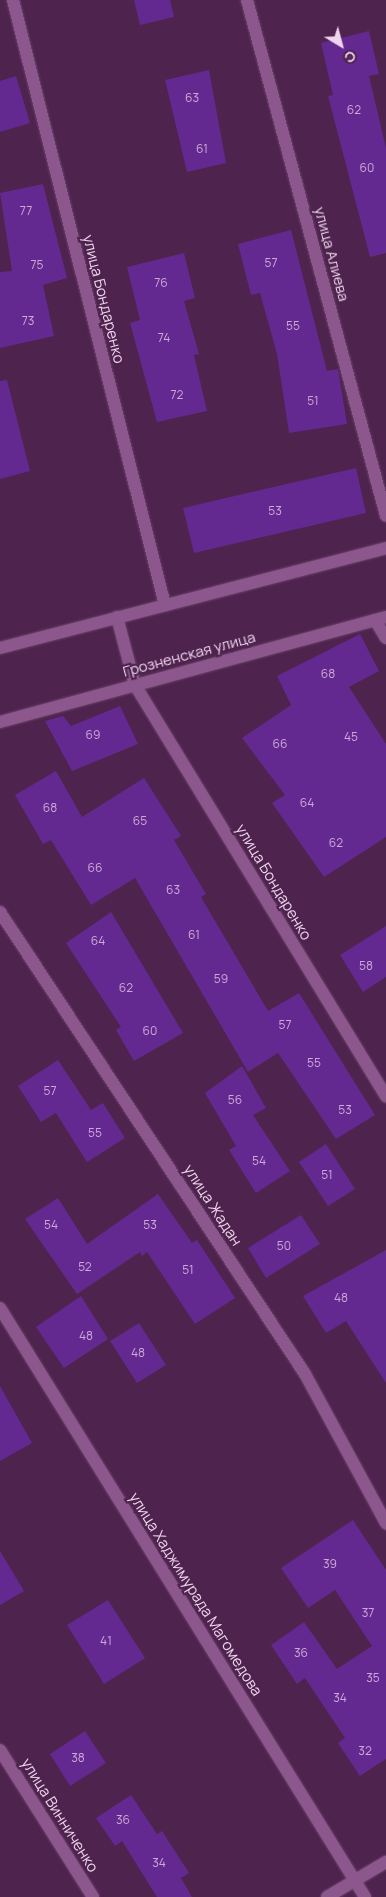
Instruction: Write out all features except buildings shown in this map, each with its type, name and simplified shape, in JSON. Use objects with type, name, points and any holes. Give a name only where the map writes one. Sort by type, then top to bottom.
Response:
[{"type":"street","name":"улица Бондаренко","points":[[13,0],[164,605]]},
{"type":"street","name":"улица Алиева","points":[[247,0],[386,516]]},
{"type":"street","points":[[0,648],[386,548]]},
{"type":"street","name":"улица Бондаренко","points":[[117,618],[135,685],[386,1096]]},
{"type":"street","points":[[380,619],[386,638]]},
{"type":"street","name":"Грозненская улица","points":[[0,722],[380,619]]},
{"type":"street","name":"улица Жадан","points":[[0,912],[305,1374],[386,1523]]},
{"type":"street","name":"улица Хаджимурада Магомедова","points":[[0,1308],[364,1897]]},
{"type":"street","name":"улица Винниченко","points":[[0,1750],[93,1897]]},
{"type":"street","points":[[327,1897],[386,1862]]}]
